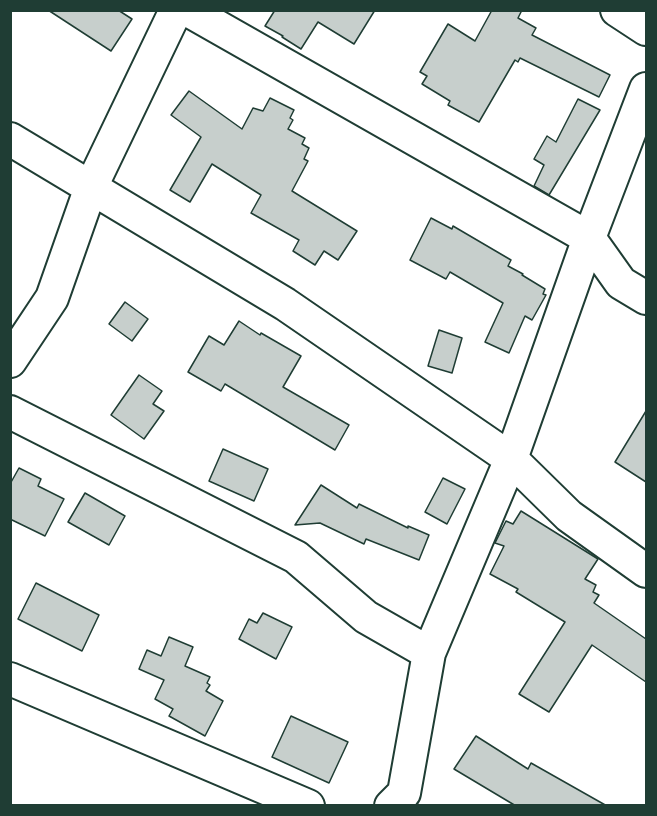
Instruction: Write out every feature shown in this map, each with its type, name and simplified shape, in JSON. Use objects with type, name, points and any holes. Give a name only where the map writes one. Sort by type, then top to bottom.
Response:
[{"type":"street","points":[[10,361],[52,298],[91,188],[176,10]]},
{"type":"street","points":[[188,10],[589,238],[621,283],[646,298]]},
{"type":"street","points":[[617,10],[646,29]]},
{"type":"street","points":[[391,806],[404,794],[429,653],[511,459],[589,238],[646,89]]},
{"type":"street","points":[[10,138],[285,304],[511,459],[569,516],[646,571]]},
{"type":"street","points":[[10,412],[296,557],[366,617],[429,653]]},
{"type":"street","points":[[10,679],[308,806]]},
{"type":"building","points":[[48,10],[118,10],[132,19],[111,51]]},
{"type":"building","points":[[275,10],[375,10],[354,44],[318,22],[301,49],[265,26]]},
{"type":"building","points":[[492,10],[522,10],[518,18],[536,28],[532,35],[610,75],[599,97],[520,58],[518,62],[515,60],[479,122],[448,105],[450,101],[422,84],[427,76],[420,72],[448,24],[475,41]]},
{"type":"building","points":[[189,91],[242,129],[253,108],[263,111],[270,98],[294,110],[290,118],[293,120],[288,129],[305,138],[302,144],[309,148],[304,159],[308,161],[292,191],[357,231],[338,260],[324,251],[315,265],[293,251],[299,240],[251,213],[261,195],[212,164],[190,202],[170,190],[201,137],[171,115]]},
{"type":"building","points":[[578,99],[600,110],[549,195],[534,186],[544,165],[534,159],[547,136],[556,142]]},
{"type":"building","points":[[431,218],[452,229],[453,226],[511,260],[508,266],[545,289],[543,294],[546,295],[532,320],[525,316],[509,353],[485,342],[503,303],[450,272],[446,279],[410,260]]},
{"type":"building","points":[[125,302],[148,319],[132,341],[109,324]]},
{"type":"building","points":[[239,321],[260,335],[261,333],[301,356],[283,387],[349,425],[335,450],[225,384],[221,391],[188,372],[209,336],[224,345]]},
{"type":"building","points":[[439,330],[462,338],[452,373],[428,366]]},
{"type":"building","points":[[139,375],[162,391],[153,404],[164,411],[144,439],[111,415]]},
{"type":"building","points":[[646,411],[646,482],[615,462]]},
{"type":"building","points":[[223,449],[268,469],[254,501],[209,481]]},
{"type":"building","points":[[19,468],[41,479],[38,486],[64,499],[45,536],[10,519],[10,484]]},
{"type":"building","points":[[443,478],[465,489],[447,524],[425,512]]},
{"type":"building","points":[[321,485],[357,508],[359,504],[408,528],[408,526],[429,535],[419,560],[366,539],[364,544],[320,523],[295,525]]},
{"type":"building","points":[[85,493],[125,516],[109,545],[68,522]]},
{"type":"building","points":[[521,511],[598,559],[585,579],[596,585],[593,592],[599,595],[594,603],[646,639],[646,682],[592,645],[549,712],[519,694],[565,622],[516,592],[518,589],[490,574],[504,546],[495,543],[506,521],[513,524]]},
{"type":"building","points":[[36,583],[99,615],[82,651],[18,619]]},
{"type":"building","points":[[263,613],[292,627],[276,659],[239,639],[249,619],[257,623]]},
{"type":"building","points":[[169,637],[193,647],[185,666],[210,677],[207,683],[210,685],[206,691],[223,701],[205,736],[169,716],[173,709],[155,699],[164,680],[139,669],[147,650],[161,656]]},
{"type":"building","points":[[291,716],[348,742],[329,783],[272,757]]},
{"type":"building","points":[[476,736],[528,769],[531,763],[607,806],[516,806],[454,769]]}]
